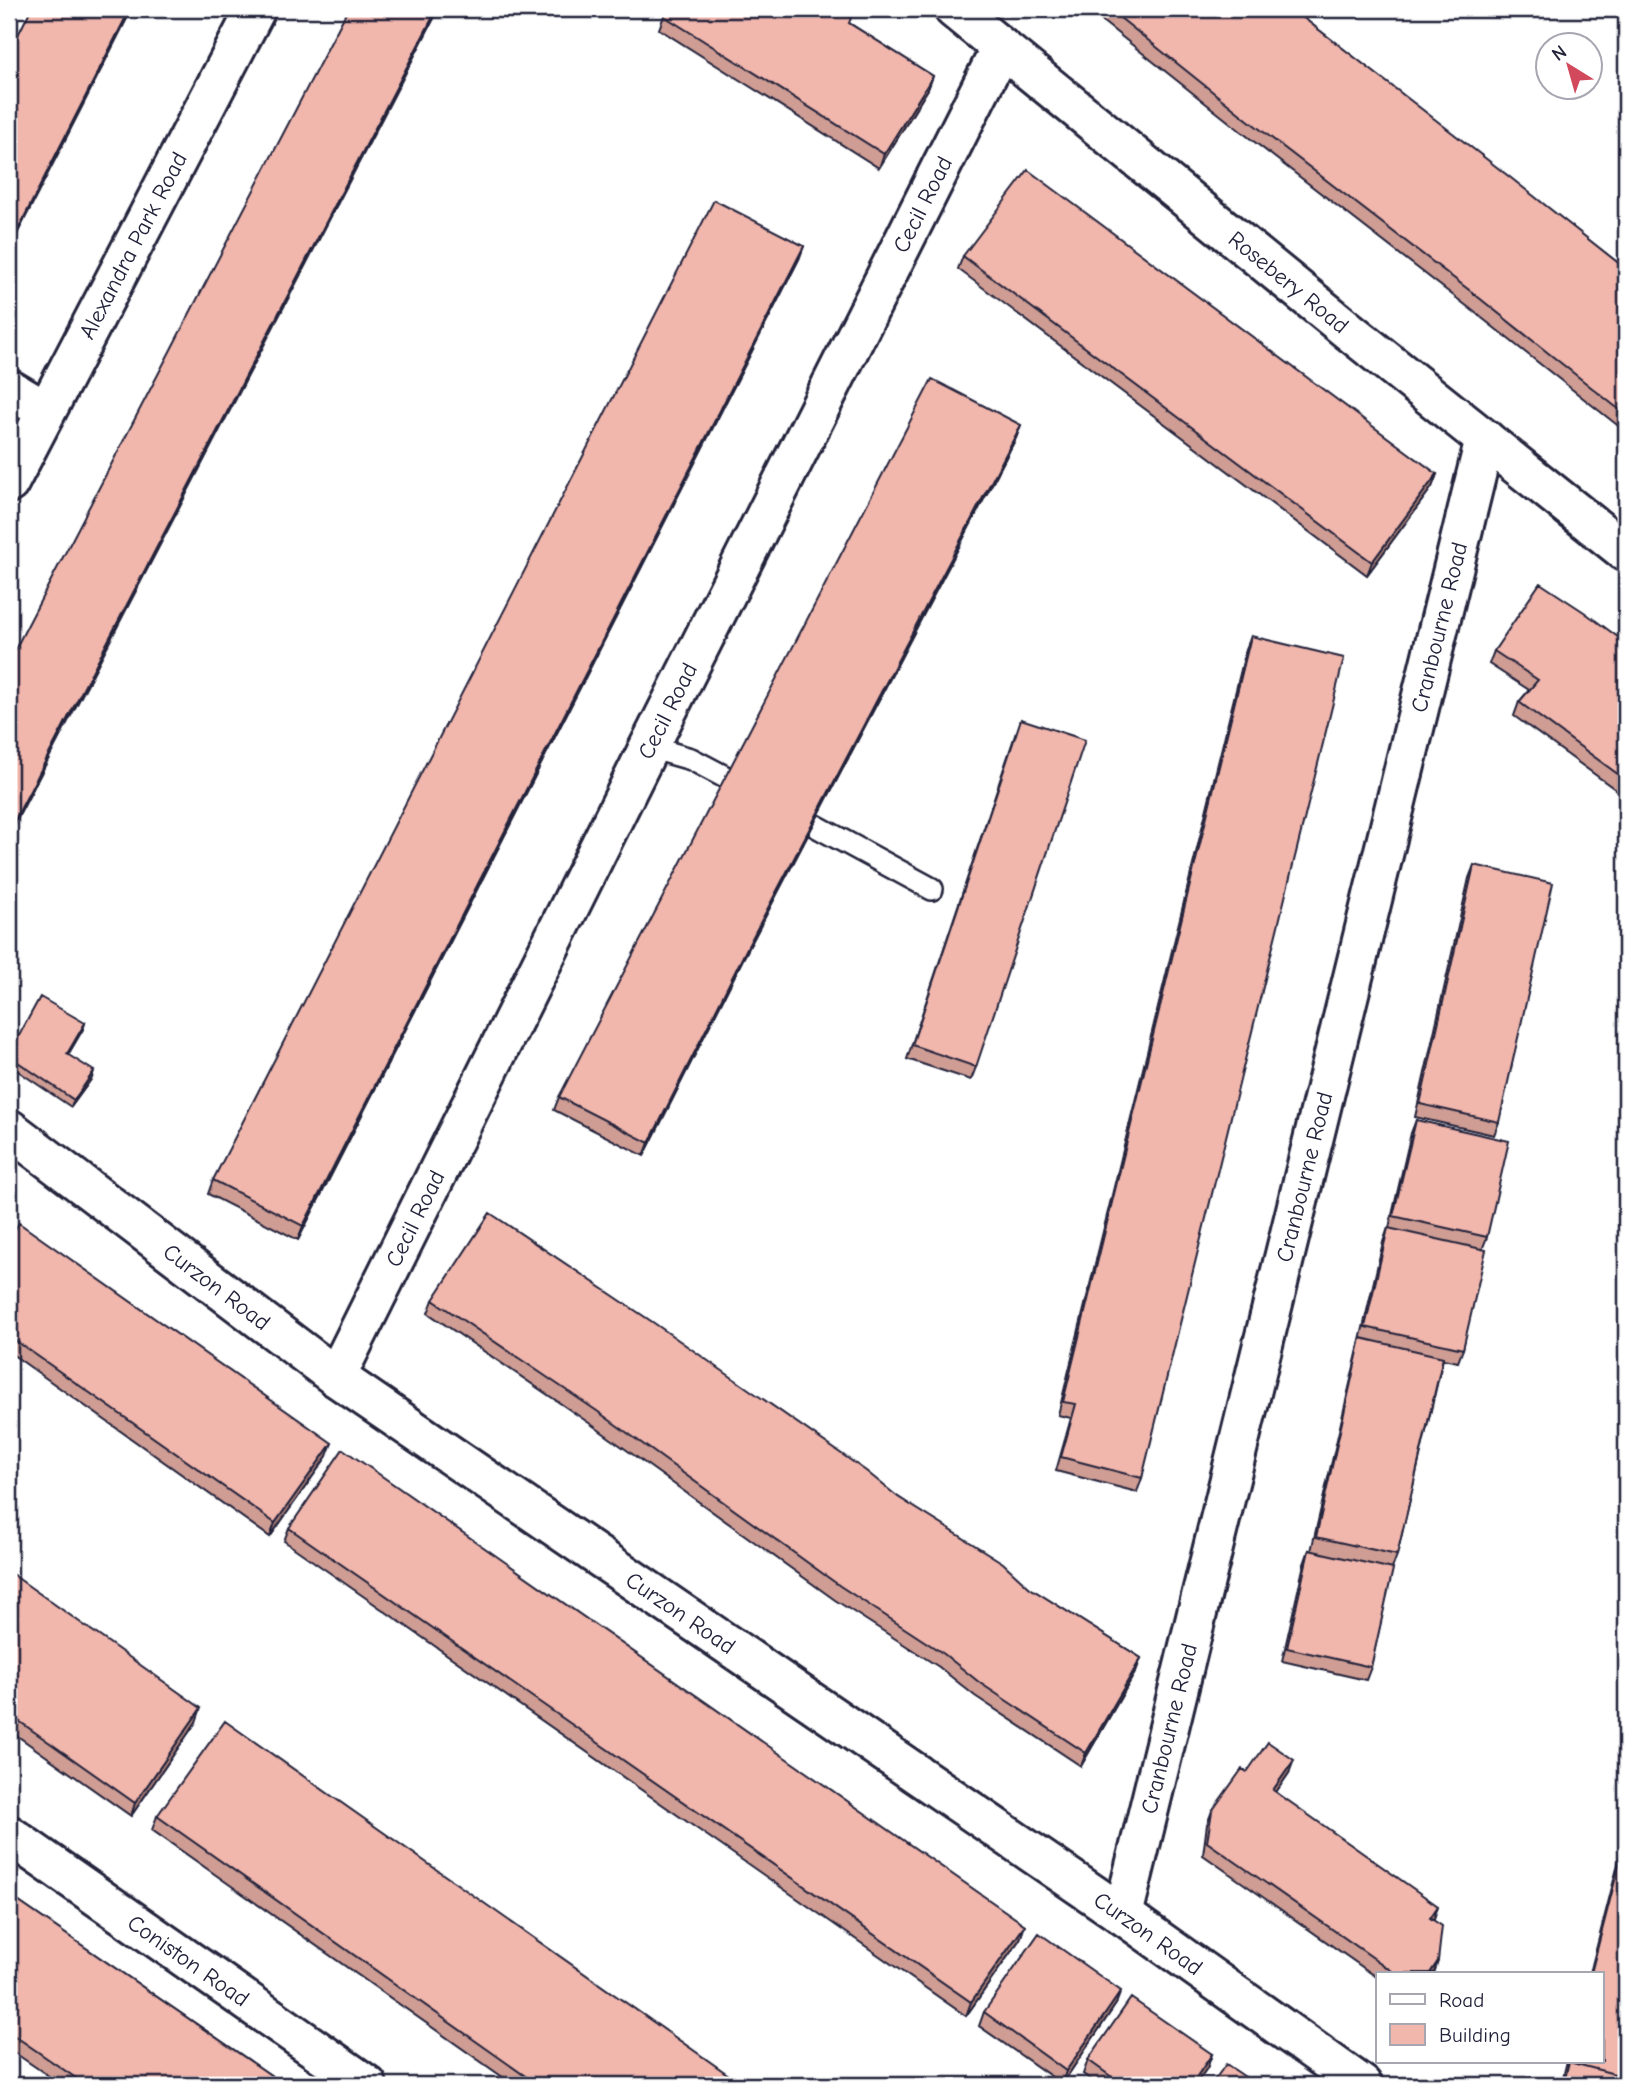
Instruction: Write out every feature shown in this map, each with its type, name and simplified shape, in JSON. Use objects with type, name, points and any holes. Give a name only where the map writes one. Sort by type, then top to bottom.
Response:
[{"type":"street","name":"Alexandra Park Road","points":[[9,483],[256,9]]},
{"type":"street","name":"Rosebery Road","points":[[954,9],[1349,331],[1626,552]]},
{"type":"street","name":"Cecil Road","points":[[336,1377],[1001,48]]},
{"type":"street","points":[[9,389],[46,411]]},
{"type":"street","name":"Cranbourne Road","points":[[1123,1915],[1485,439]]},
{"type":"street","name":"Curzon Road","points":[[9,1129],[336,1377],[1123,1915],[1362,2085]]},
{"type":"street","name":"Coniston Road","points":[[9,1836],[367,2085]]},
{"type":"lane","points":[[649,747],[691,759],[727,778]]},
{"type":"lane","points":[[814,825],[932,890]]},
{"type":"building","points":[[31,9],[130,9],[9,247],[9,53]]},
{"type":"building","points":[[348,9],[437,9],[9,831],[9,661]]},
{"type":"building","points":[[668,9],[836,9],[851,18],[849,23],[933,76],[884,154],[664,16]]},
{"type":"building","points":[[1109,9],[1292,9],[1511,178],[1626,269],[1626,415],[1473,293]]},
{"type":"building","points":[[1028,170],[1437,474],[1372,562],[963,256]]},
{"type":"building","points":[[714,200],[804,246],[303,1226],[213,1180]]},
{"type":"building","points":[[932,379],[1021,425],[748,946],[649,1143],[559,1097]]},
{"type":"building","points":[[1540,583],[1626,643],[1626,780],[1519,702],[1538,680],[1494,651]]},
{"type":"building","points":[[1251,636],[1344,658],[1142,1478],[1061,1457],[1076,1404],[1063,1402]]},
{"type":"building","points":[[1021,719],[1085,740],[976,1067],[912,1045]]},
{"type":"building","points":[[1474,865],[1553,883],[1499,1122],[1420,1104]]},
{"type":"building","points":[[40,997],[85,1023],[67,1054],[94,1071],[74,1100],[9,1056]]},
{"type":"building","points":[[1416,1120],[1509,1141],[1487,1237],[1393,1216]]},
{"type":"building","points":[[490,1213],[654,1323],[866,1471],[898,1497],[1003,1563],[1030,1588],[1141,1658],[1086,1753],[980,1683],[944,1654],[840,1586],[597,1411],[433,1300]]},
{"type":"building","points":[[19,1223],[332,1443],[275,1523],[9,1336],[9,1238]]},
{"type":"building","points":[[1388,1228],[1486,1250],[1463,1349],[1365,1327]]},
{"type":"building","points":[[1361,1338],[1443,1357],[1397,1555],[1316,1537]]},
{"type":"building","points":[[343,1449],[1025,1925],[971,2002],[289,1528]]},
{"type":"building","points":[[1309,1550],[1393,1569],[1371,1667],[1287,1648]]},
{"type":"building","points":[[9,1572],[201,1708],[135,1803],[9,1714]]},
{"type":"building","points":[[225,1721],[743,2085],[538,2085],[157,1816]]},
{"type":"building","points":[[1268,1742],[1294,1760],[1273,1790],[1438,1906],[1430,1918],[1442,1926],[1438,1961],[1431,1972],[1394,1972],[1207,1842],[1212,1811],[1242,1769],[1247,1772]]},
{"type":"building","points":[[1626,1838],[1626,2077],[1569,2062],[1604,2062],[1604,1972],[1591,1972]]},
{"type":"building","points":[[9,1895],[285,2085],[86,2085],[9,2032]]},
{"type":"building","points":[[1039,1933],[1121,1991],[1066,2071],[984,2012]]},
{"type":"building","points":[[1131,1998],[1212,2054],[1191,2085],[1123,2085],[1088,2060]]},
{"type":"building","points":[[1569,2062],[1626,2077],[1626,2085],[1563,2085]]},
{"type":"building","points":[[1226,2064],[1257,2085],[1211,2085]]}]
